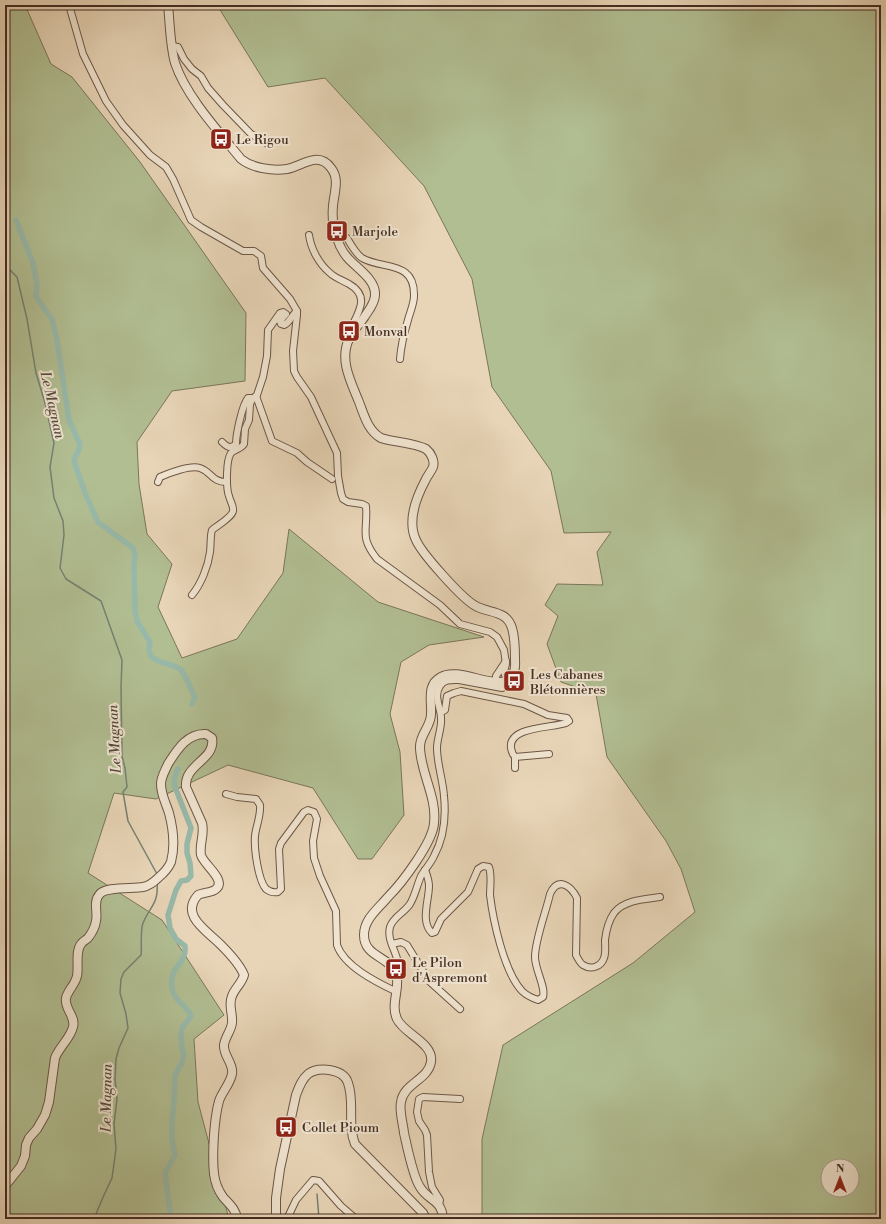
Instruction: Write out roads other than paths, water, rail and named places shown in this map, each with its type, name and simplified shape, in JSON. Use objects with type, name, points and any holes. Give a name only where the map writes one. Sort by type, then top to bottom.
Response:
[{"type":"street","points":[[69,5],[83,54],[103,95],[123,125],[150,155],[166,167],[192,220],[201,227],[243,251],[254,251],[261,256],[263,268],[290,299],[297,310],[298,315],[293,351],[295,374],[311,396],[337,454],[338,476],[343,498],[348,502],[366,506],[365,532],[366,541],[370,550],[377,559],[440,605],[460,624],[466,627],[490,632],[497,637],[504,650],[506,660],[504,672],[507,686],[502,688],[459,680],[448,680],[441,684],[437,691],[437,700],[441,712],[441,724],[437,739],[437,750],[444,797],[443,831],[434,856],[422,875],[410,905],[391,925],[390,938],[400,966],[399,971],[396,974]]},
{"type":"street","points":[[164,5],[167,15],[170,17]]},
{"type":"street","points":[[168,5],[172,46],[178,71],[192,98],[244,162],[256,167],[279,169],[291,168],[312,160],[322,161],[330,166],[334,172],[336,182],[332,220],[337,239],[346,256],[372,282],[375,290],[373,302],[355,329],[346,348],[346,363],[350,378],[371,429],[378,436],[426,450],[432,457],[433,469],[420,492],[413,513],[412,525],[416,540],[430,560],[467,600],[479,608],[501,614],[510,623],[514,639],[515,669],[513,675],[507,681],[496,682],[462,674],[449,674],[439,678],[431,688],[431,720],[422,737],[420,749],[423,766],[431,789],[434,809],[434,825],[431,835],[420,855],[399,885],[371,916],[364,932],[366,947],[370,952],[389,965],[396,974],[397,982],[394,1005],[395,1014],[398,1020],[401,1025],[426,1047],[432,1058],[426,1072],[406,1090],[400,1106],[404,1132],[417,1181],[424,1193],[439,1205],[443,1219]]},
{"type":"street","points":[[172,46],[178,48],[184,59],[201,76],[209,90],[251,134],[268,144]]},
{"type":"street","points":[[310,235],[311,243],[322,265],[331,274],[355,288],[360,296],[361,309],[353,324],[355,329]]},
{"type":"street","points":[[337,239],[340,237],[347,238],[361,257],[372,262],[398,268],[410,276],[413,288],[413,301],[403,338],[400,359]]},
{"type":"street","points":[[192,595],[198,588],[206,569],[210,553],[212,530],[231,515],[233,511],[233,506],[228,495],[228,460],[233,451],[241,448],[244,444],[245,429],[249,420],[250,404],[255,397],[263,377],[267,356],[268,330],[280,313],[283,312],[286,314],[280,320],[281,324],[284,325],[289,322],[297,310]]},
{"type":"street","points":[[222,442],[229,448],[236,444],[236,434],[245,402],[248,398],[255,397]]},
{"type":"street","points":[[255,397],[272,440],[298,453],[307,462],[332,479]]},
{"type":"street","points":[[158,482],[160,477],[167,474],[193,468],[200,468],[217,480],[227,482]]},
{"type":"street","points":[[496,682],[496,676],[506,660]]},
{"type":"street","points":[[487,680],[500,668]]},
{"type":"street","points":[[441,712],[445,710],[447,696],[454,692],[461,691],[524,704],[548,715],[568,719],[568,722],[564,724],[535,729],[516,735],[511,743],[511,751],[515,756],[515,768]]},
{"type":"street","points":[[5,1186],[21,1166],[29,1138],[37,1129],[45,1115],[49,1102],[55,1058],[74,1026],[74,1020],[66,1003],[66,997],[77,977],[78,952],[81,944],[90,935],[96,921],[96,900],[98,895],[101,892],[108,890],[144,887],[166,872],[171,861],[173,844],[161,782],[164,772],[178,748],[189,738],[203,734],[208,735],[213,740],[207,756],[190,770],[186,782],[187,792],[204,828],[201,854],[203,860],[216,875],[218,886],[215,890],[198,895],[193,902],[192,911],[198,924],[222,946],[244,975],[231,999],[232,1025],[225,1040],[224,1050],[233,1071],[219,1103],[214,1145],[214,1171],[216,1181],[221,1195],[235,1211],[237,1219]]},
{"type":"street","points":[[515,756],[549,754]]},
{"type":"street","points":[[226,794],[256,799],[260,805],[255,837],[255,851],[262,882],[271,892],[278,892],[281,889],[278,856],[281,843],[304,812],[308,810],[314,812],[317,819],[313,841],[314,858],[320,876],[336,911],[339,950],[348,961],[364,974],[395,991]]},
{"type":"street","points":[[425,870],[429,884],[426,922],[428,929],[432,933],[435,932],[441,919],[468,892],[478,869],[482,866],[489,867],[492,905],[500,941],[508,966],[515,982],[523,992],[538,1000],[542,998],[544,992],[536,967],[536,949],[550,894],[553,888],[560,885],[568,886],[577,898],[576,955],[584,966],[589,967],[599,965],[604,957],[607,930],[612,916],[616,911],[636,900],[660,897]]},
{"type":"street","points":[[392,944],[401,942],[407,945],[429,981],[460,1009]]},
{"type":"street","points":[[276,1219],[276,1198],[280,1169],[296,1095],[300,1085],[307,1075],[316,1070],[340,1073],[347,1080],[350,1090],[352,1136],[355,1144],[423,1213],[426,1219]]},
{"type":"street","points":[[439,1205],[440,1200],[432,1187],[425,1130],[419,1121],[417,1107],[419,1099],[423,1097],[460,1099]]},
{"type":"street","points":[[287,1219],[296,1200],[313,1180],[319,1181],[341,1206],[356,1219]]},
{"type":"waterway","points":[[16,220],[33,263],[37,284],[36,297],[52,319],[57,340],[69,420],[80,444],[74,461],[85,493],[98,522],[133,548],[135,555],[135,610],[137,621],[150,642],[149,650],[151,656],[158,661],[176,667],[182,671],[195,697],[192,704]]},
{"type":"waterway","name":"Le Magnan","points":[[5,265],[17,277],[27,319],[36,373],[45,403],[54,443],[50,467],[54,498],[63,521],[64,535],[60,568],[66,579],[101,601],[122,660],[122,756],[127,787],[123,792],[128,821],[157,874]]},
{"type":"waterway","points":[[171,1219],[165,1173],[175,1155],[172,1140],[175,1075],[182,1063],[184,1054],[182,1048],[182,1028],[191,1016],[187,1009],[175,997],[173,992],[173,974],[181,962],[185,952],[185,946],[176,939],[170,928],[168,915],[176,890],[181,881],[187,880],[191,876],[190,863],[187,853],[187,844],[191,828],[175,787],[174,780],[178,769]]},
{"type":"waterway","name":"Le Magnan","points":[[91,1219],[96,1214],[112,1178],[116,1149],[114,1124],[117,1099],[115,1079],[116,1059],[128,1028],[120,993],[121,979],[124,972],[141,955],[142,926],[157,895],[157,882]]},
{"type":"waterway","points":[[317,1194],[319,1219]]},
{"type":"place","name":"Le Rigou","points":[[221,139]]},
{"type":"place","name":"Marjole","points":[[337,231]]},
{"type":"place","name":"Monval","points":[[349,331]]},
{"type":"place","name":"Les Cabanes Blétonnières","points":[[514,681]]},
{"type":"place","name":"Le Pilon d'Aspremont","points":[[396,969]]},
{"type":"place","name":"Collet Pioum","points":[[286,1127]]}]
